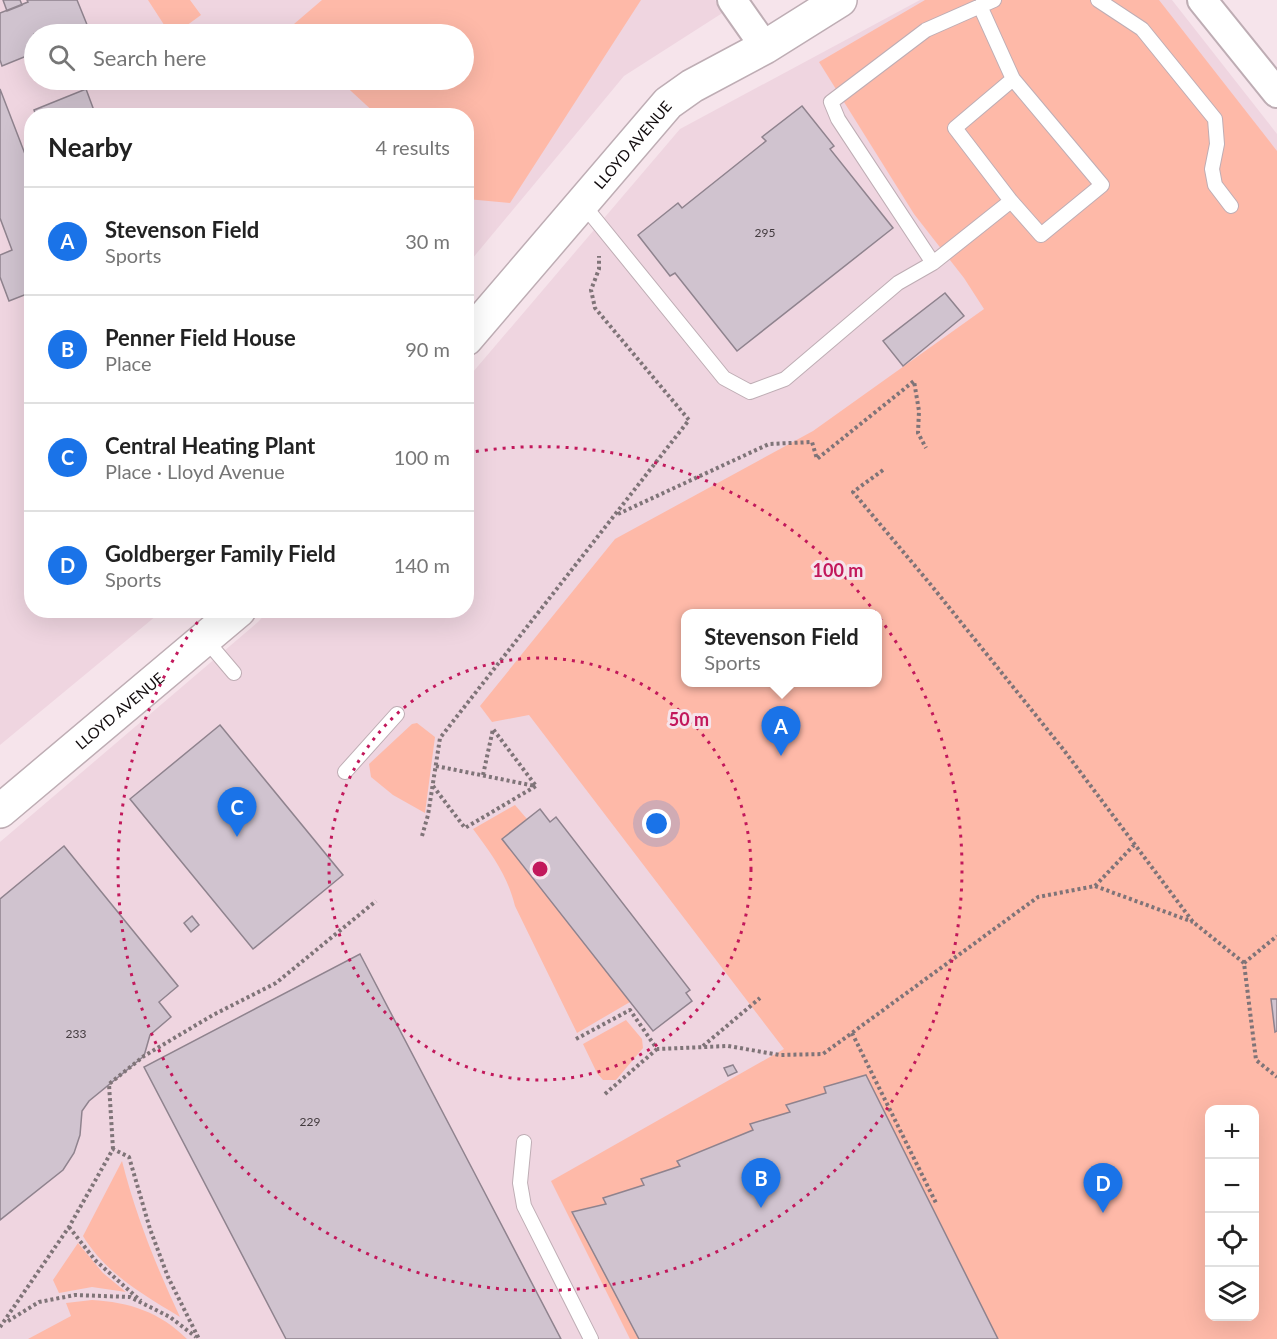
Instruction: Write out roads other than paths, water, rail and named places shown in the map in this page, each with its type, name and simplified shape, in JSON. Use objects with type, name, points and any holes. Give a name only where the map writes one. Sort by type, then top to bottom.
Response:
[{"type":"street","points":[[732,0],[765,47]]},
{"type":"street","name":"LLOYD AVENUE","points":[[474,330],[668,103],[692,86],[765,47],[840,0]]},
{"type":"street","points":[[1202,0],[1277,93]]},
{"type":"street","name":"LLOYD AVENUE","points":[[0,811],[230,618]]},
{"type":"lane","points":[[933,263],[838,119],[831,102],[926,30],[994,0]]},
{"type":"lane","points":[[1098,0],[1142,29],[1215,119],[1217,144],[1212,169],[1215,185],[1231,207]]},
{"type":"lane","points":[[980,6],[1013,79],[1102,185],[1041,235],[1011,201],[956,128],[1013,79]]},
{"type":"lane","points":[[582,203],[724,378],[750,392],[785,379],[898,284],[933,263],[1011,201]]},
{"type":"lane","points":[[206,640],[234,673]]},
{"type":"lane","points":[[345,772],[397,714]]},
{"type":"lane","points":[[524,1142],[520,1183],[524,1206],[591,1339]]},
{"type":"place","name":"Stevenson Field","points":[[781,756]]},
{"type":"place","name":"Central Heating Plant","points":[[237,837]]},
{"type":"place","name":"Penner Field House","points":[[761,1208]]},
{"type":"place","name":"Goldberger Family Field","points":[[1103,1213]]}]
